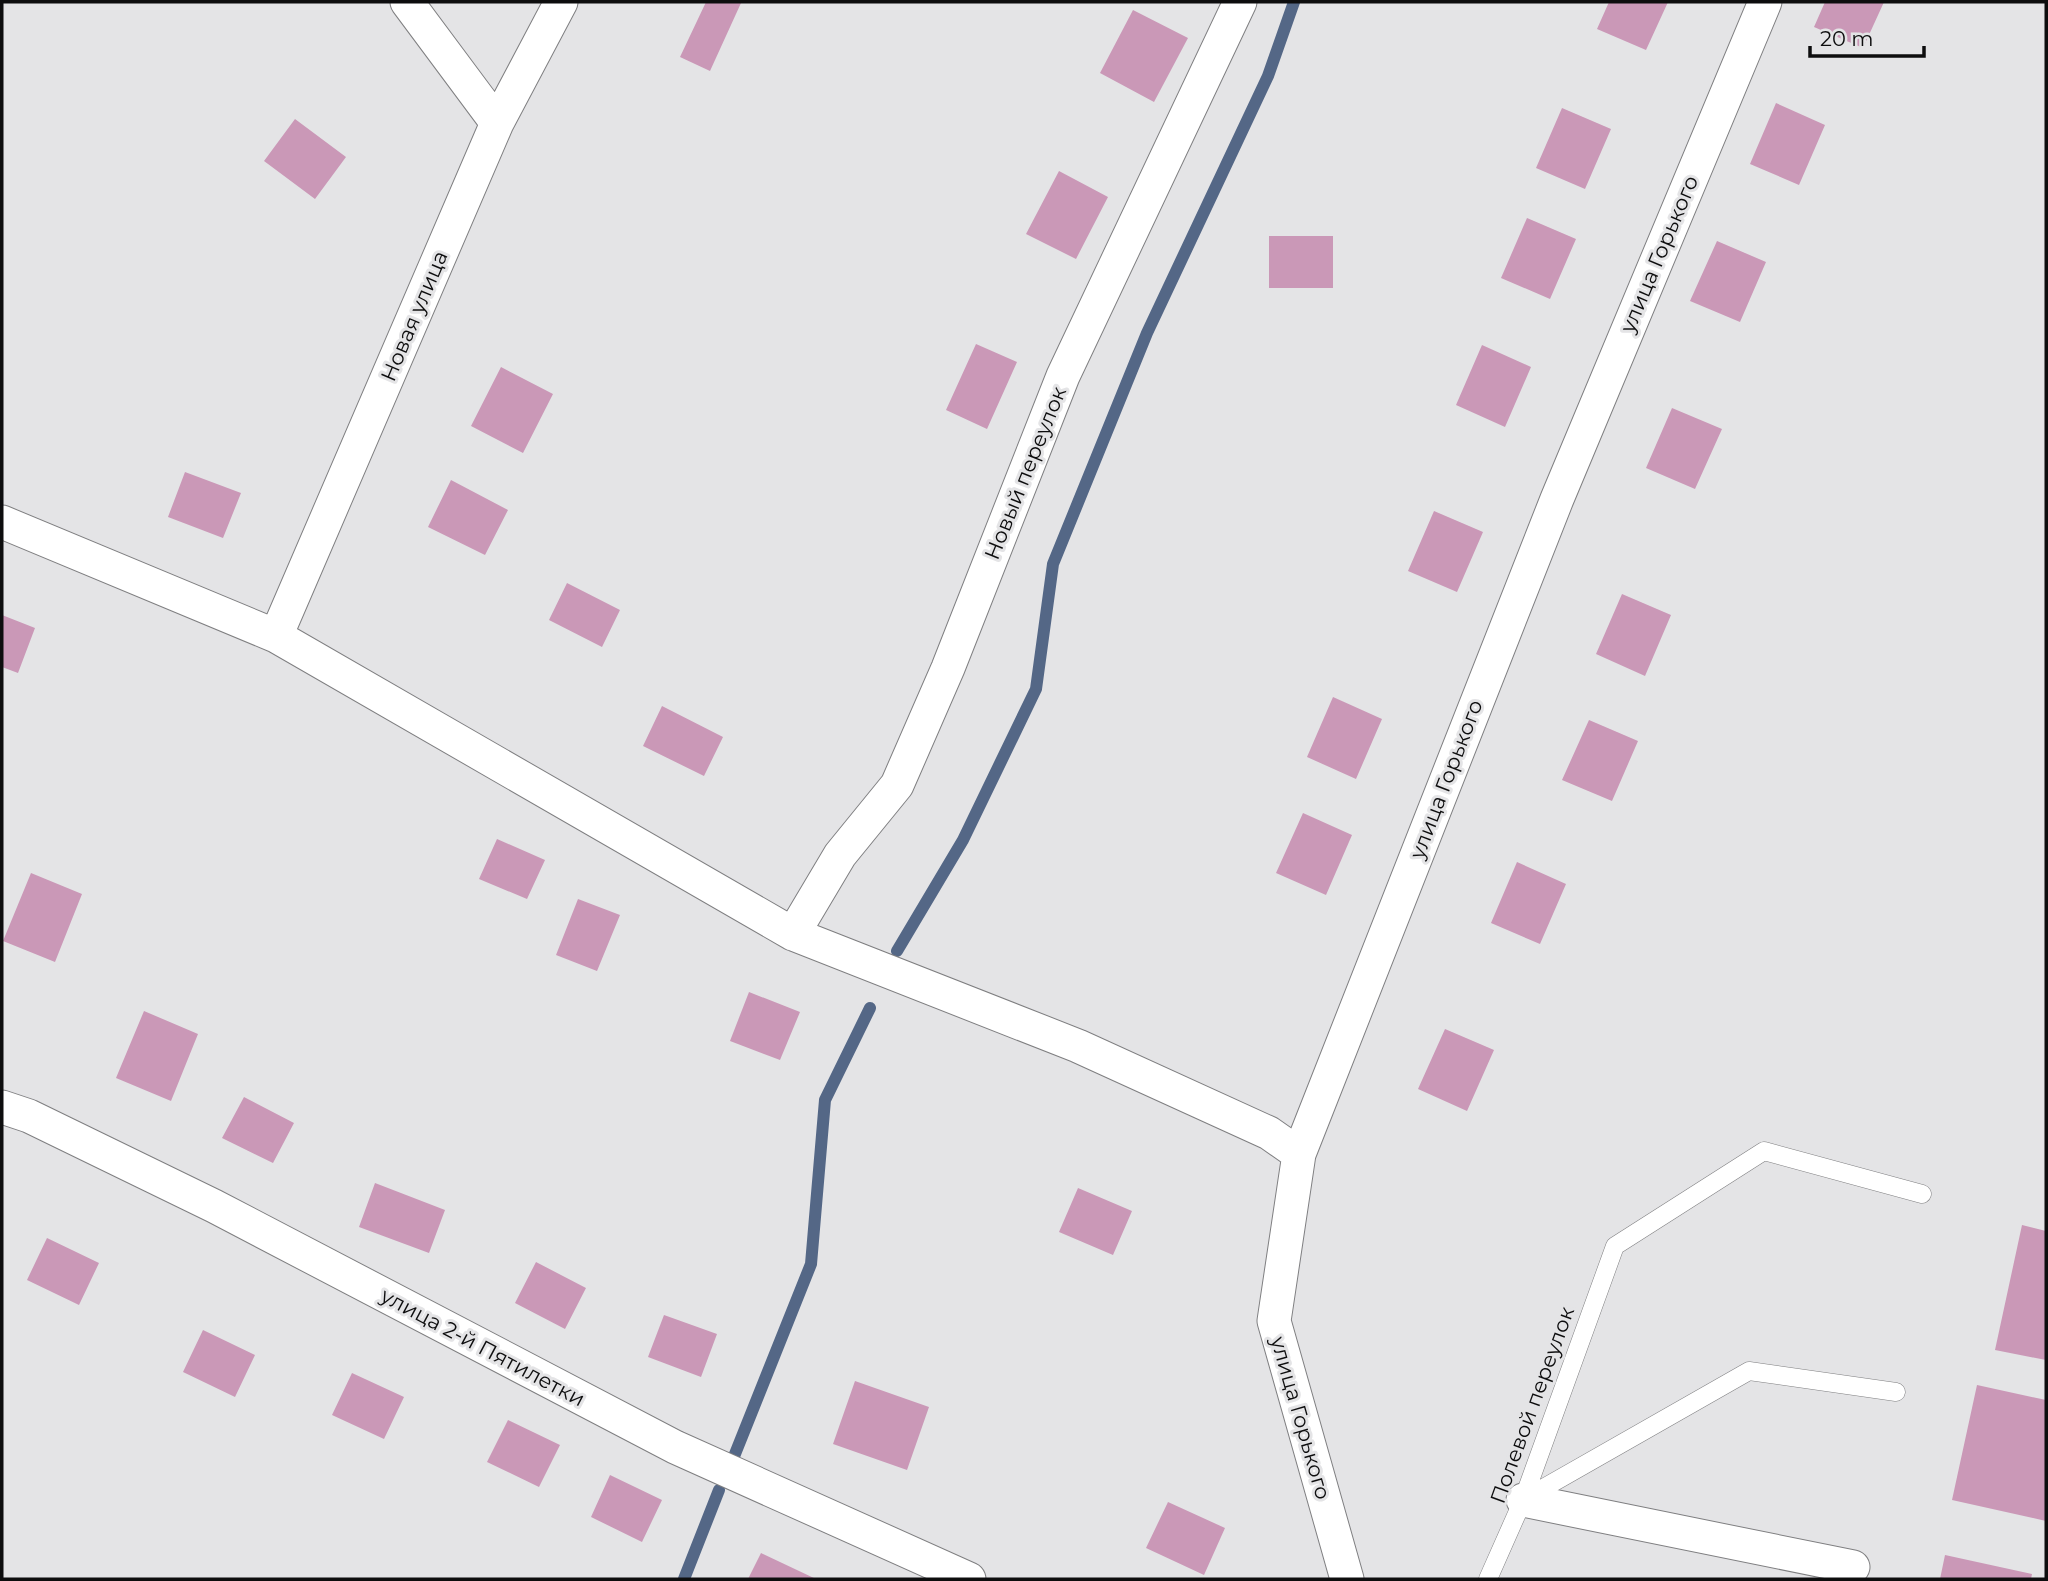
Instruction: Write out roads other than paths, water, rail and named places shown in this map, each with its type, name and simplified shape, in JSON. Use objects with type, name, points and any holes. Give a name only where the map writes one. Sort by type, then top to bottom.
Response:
[{"type":"street","points":[[407,2],[497,123]]},
{"type":"street","name":"Новая улица","points":[[276,636],[497,123],[561,2]]},
{"type":"street","name":"Новый переулок","points":[[793,934],[840,855],[897,785],[948,667],[1063,376],[1240,2]]},
{"type":"street","name":"улица Горького","points":[[1347,1579],[1274,1321],[1299,1154],[1557,499],[1765,2]]},
{"type":"street","points":[[2,522],[276,636],[793,934],[1078,1046],[1269,1133],[1299,1154]]},
{"type":"street","name":"улица 2-й Пятилетки","points":[[2,1107],[29,1116],[214,1206],[675,1447],[969,1579]]},
{"type":"street","points":[[1523,1500],[1853,1567]]},
{"type":"lane","name":"Полевой переулок","points":[[1488,1579],[1523,1500],[1615,1246],[1764,1151],[1922,1194]]},
{"type":"lane","points":[[1523,1500],[1749,1371],[1896,1392]]},
{"type":"waterway","points":[[897,951],[963,840],[1036,689],[1053,564],[1147,333],[1268,76],[1294,2]]},
{"type":"waterway","points":[[733,1459],[811,1264],[825,1100],[870,1008]]},
{"type":"waterway","points":[[684,1579],[719,1490]]}]
